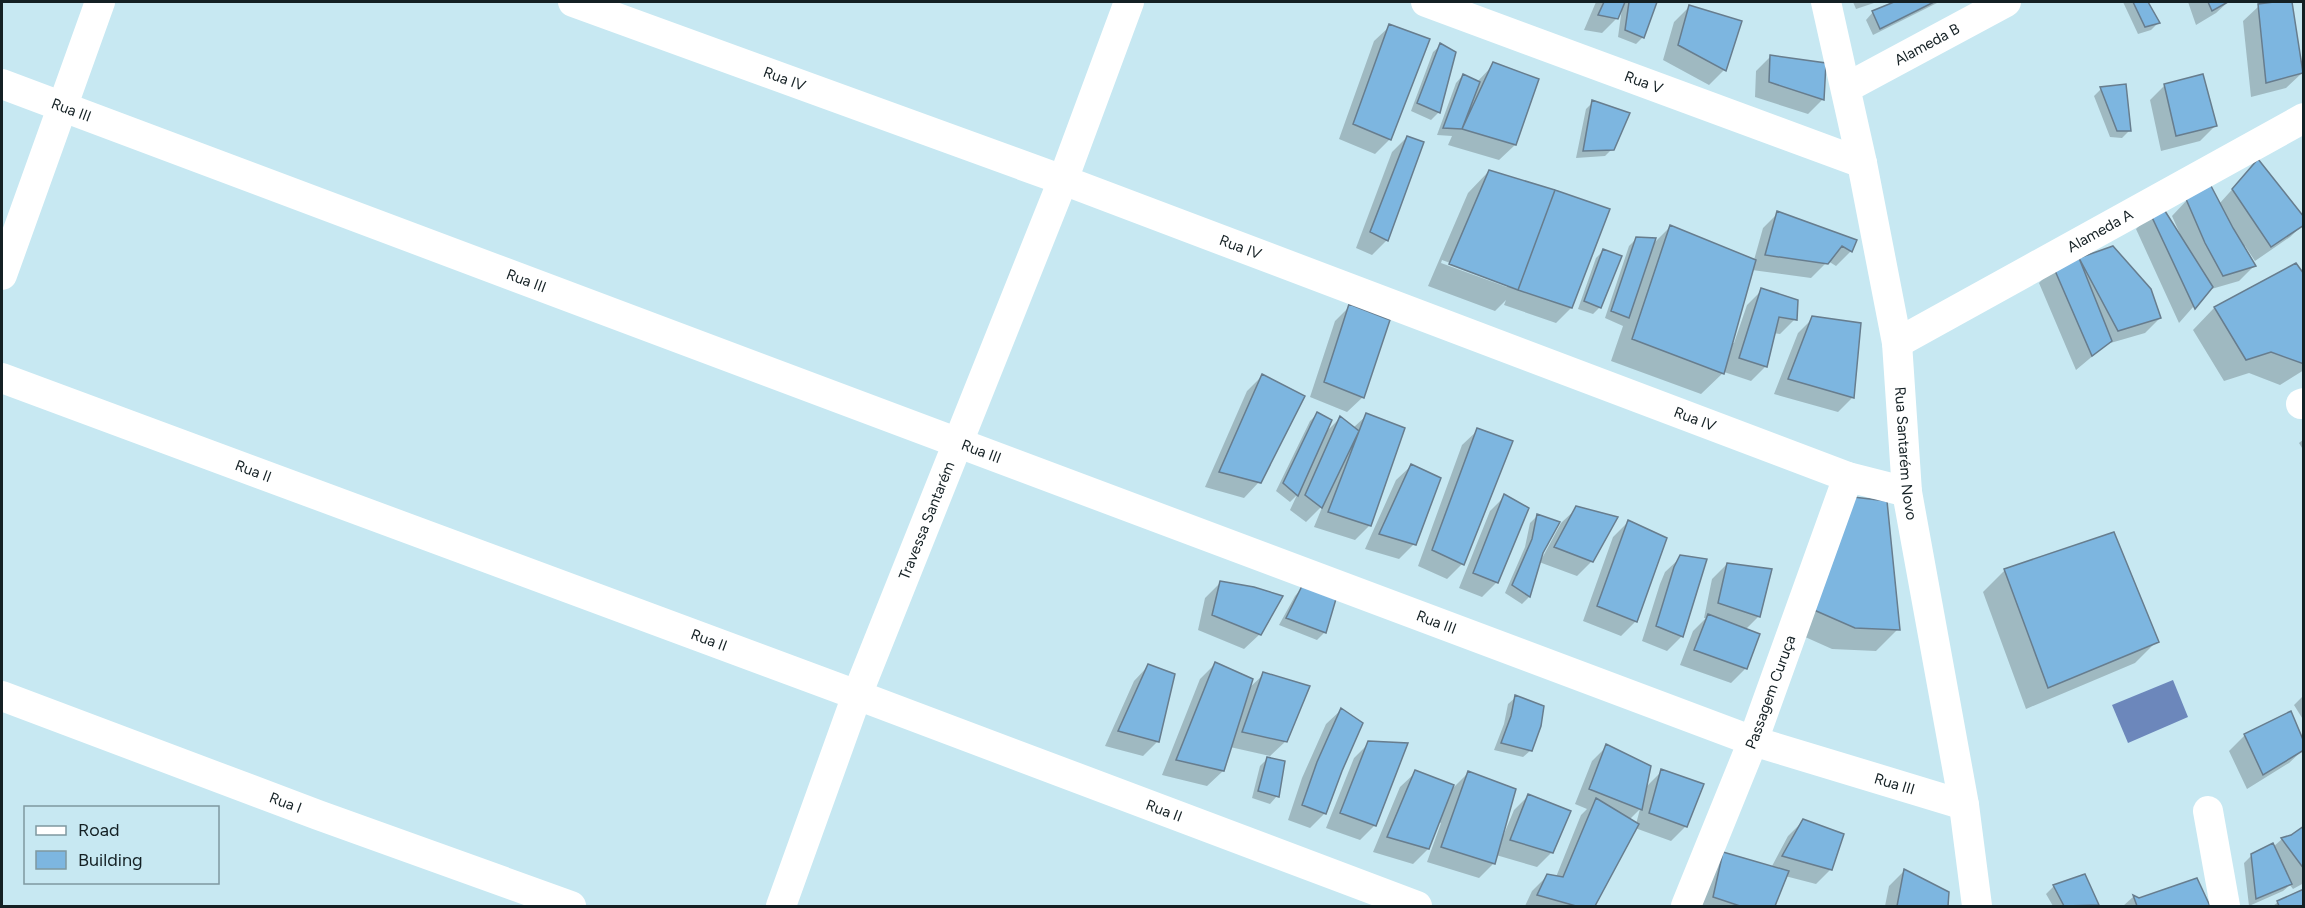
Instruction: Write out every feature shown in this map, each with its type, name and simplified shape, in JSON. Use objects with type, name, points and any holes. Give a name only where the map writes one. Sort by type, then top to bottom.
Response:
[{"type":"street","points":[[2,275],[100,2]]},
{"type":"street","name":"Rua IV","points":[[573,2],[1063,180],[1848,477],[1907,492]]},
{"type":"street","name":"Travessa Santarém","points":[[781,906],[857,695],[1063,180],[1129,2]]},
{"type":"street","name":"Rua V","points":[[1426,2],[1862,163]]},
{"type":"street","name":"Rua Santarém Novo","points":[[1826,2],[1862,163],[1897,343],[1907,492],[1964,805],[1977,906]]},
{"type":"street","name":"Alameda B","points":[[1846,88],[2006,2]]},
{"type":"street","name":"Rua III","points":[[2,84],[1753,741],[1964,805]]},
{"type":"street","name":"Alameda A","points":[[1897,343],[2304,118]]},
{"type":"street","name":"Rua II","points":[[2,378],[857,695],[1417,906]]},
{"type":"street","name":"Passagem Curuça","points":[[1686,906],[1753,741],[1848,477]]},
{"type":"street","name":"Rua I","points":[[2,696],[340,823],[571,906]]},
{"type":"street","points":[[2208,812],[2225,906]]},
{"type":"water","points":[[2173,680],[2188,717],[2128,743],[2112,705]]},
{"type":"building","points":[[1604,2],[1625,2],[1618,19],[1598,15]]},
{"type":"building","points":[[1629,2],[1657,2],[1644,38],[1625,30]]},
{"type":"building","points":[[1894,2],[1934,2],[1880,29],[1872,11]]},
{"type":"building","points":[[2133,2],[2148,2],[2160,23],[2145,27]]},
{"type":"building","points":[[2208,2],[2228,2],[2212,11]]},
{"type":"building","points":[[2292,2],[2303,73],[2266,83],[2258,4]]},
{"type":"building","points":[[1689,5],[1742,21],[1726,71],[1678,45]]},
{"type":"building","points":[[1389,24],[1430,39],[1391,140],[1353,124]]},
{"type":"building","points":[[1440,43],[1456,52],[1440,113],[1417,103]]},
{"type":"building","points":[[1770,55],[1826,63],[1824,100],[1769,82]]},
{"type":"building","points":[[1493,62],[1539,79],[1516,145],[1462,129]]},
{"type":"building","points":[[1463,74],[1480,82],[1462,129],[1443,128]]},
{"type":"building","points":[[2203,74],[2217,126],[2176,136],[2164,84]]},
{"type":"building","points":[[2126,84],[2131,131],[2117,131],[2100,87]]},
{"type":"building","points":[[1592,100],[1630,113],[1614,150],[1583,151]]},
{"type":"building","points":[[1407,136],[1424,142],[1388,241],[1370,232]]},
{"type":"building","points":[[2258,159],[2304,217],[2304,225],[2271,247],[2232,189]]},
{"type":"building","points":[[1489,170],[1555,190],[1518,290],[1449,264]]},
{"type":"building","points":[[2210,184],[2256,266],[2223,276],[2205,243],[2186,199]]},
{"type":"building","points":[[1555,190],[1610,209],[1572,308],[1518,290]]},
{"type":"building","points":[[1777,211],[1857,240],[1852,252],[1842,246],[1828,264],[1765,255]]},
{"type":"building","points":[[2165,211],[2213,287],[2195,309],[2150,213]]},
{"type":"building","points":[[1670,225],[1756,260],[1724,374],[1632,339]]},
{"type":"building","points":[[1636,237],[1656,238],[1629,318],[1611,311]]},
{"type":"building","points":[[2113,246],[2151,289],[2161,318],[2118,331],[2079,258]]},
{"type":"building","points":[[1603,249],[1622,256],[1601,308],[1584,301]]},
{"type":"building","points":[[2079,258],[2112,341],[2092,356],[2053,266]]},
{"type":"building","points":[[2296,263],[2304,274],[2304,364],[2271,352],[2246,360],[2214,307]]},
{"type":"building","points":[[1761,288],[1798,300],[1797,320],[1779,317],[1767,367],[1739,358]]},
{"type":"building","points":[[1349,304],[1390,320],[1364,398],[1324,382]]},
{"type":"building","points":[[1812,316],[1861,323],[1854,398],[1788,379]]},
{"type":"building","points":[[1262,374],[1305,396],[1261,483],[1219,472]]},
{"type":"building","points":[[1317,412],[1332,420],[1298,496],[1283,483]]},
{"type":"building","points":[[1366,413],[1405,428],[1371,526],[1328,512]]},
{"type":"building","points":[[1340,416],[1359,431],[1322,508],[1305,495]]},
{"type":"building","points":[[1477,428],[1513,441],[1464,565],[1432,550]]},
{"type":"building","points":[[1411,464],[1441,478],[1416,545],[1379,534]]},
{"type":"building","points":[[1504,494],[1529,508],[1498,583],[1473,573]]},
{"type":"building","points":[[1853,497],[1887,501],[1900,630],[1855,628],[1814,610]]},
{"type":"building","points":[[1576,506],[1618,517],[1593,562],[1554,547]]},
{"type":"building","points":[[1537,514],[1560,522],[1543,553],[1530,597],[1512,585],[1532,539]]},
{"type":"building","points":[[1628,520],[1667,538],[1637,622],[1597,606]]},
{"type":"building","points":[[2114,532],[2159,642],[2048,688],[2004,569]]},
{"type":"building","points":[[1680,555],[1707,559],[1683,637],[1656,626],[1674,567]]},
{"type":"building","points":[[1727,563],[1772,569],[1760,617],[1718,603]]},
{"type":"building","points":[[1220,581],[1254,587],[1283,596],[1261,635],[1212,615]]},
{"type":"building","points":[[1302,586],[1336,599],[1326,633],[1286,618]]},
{"type":"building","points":[[1708,614],[1760,634],[1747,669],[1694,650]]},
{"type":"building","points":[[1215,662],[1253,679],[1224,771],[1176,760]]},
{"type":"building","points":[[1148,664],[1175,674],[1159,742],[1118,731]]},
{"type":"building","points":[[1263,672],[1310,686],[1287,742],[1242,732]]},
{"type":"building","points":[[1515,695],[1544,706],[1541,726],[1532,751],[1501,743],[1511,716]]},
{"type":"building","points":[[1341,708],[1363,723],[1326,814],[1302,805],[1317,762]]},
{"type":"building","points":[[2291,711],[2304,742],[2304,750],[2263,775],[2244,734]]},
{"type":"building","points":[[1368,741],[1408,743],[1376,826],[1340,813]]},
{"type":"building","points":[[1606,744],[1651,766],[1642,810],[1589,789]]},
{"type":"building","points":[[1267,757],[1285,761],[1279,797],[1258,791]]},
{"type":"building","points":[[1661,769],[1704,784],[1687,827],[1649,813]]},
{"type":"building","points":[[1415,770],[1454,785],[1429,849],[1387,837]]},
{"type":"building","points":[[1468,771],[1516,789],[1495,864],[1441,847]]},
{"type":"building","points":[[1528,794],[1571,811],[1553,853],[1510,840]]},
{"type":"building","points":[[1596,798],[1639,824],[1595,906],[1576,906],[1537,895],[1547,874],[1563,877]]},
{"type":"building","points":[[1803,819],[1844,834],[1832,870],[1782,856]]},
{"type":"building","points":[[2304,826],[2304,869],[2281,838],[2291,835]]},
{"type":"building","points":[[2273,843],[2292,884],[2256,899],[2251,854]]},
{"type":"building","points":[[1723,852],[1789,871],[1775,906],[1740,906],[1713,897]]},
{"type":"building","points":[[1904,869],[1949,892],[1948,906],[1897,906]]},
{"type":"building","points":[[2085,874],[2099,905],[2064,906],[2053,885]]},
{"type":"building","points":[[2197,878],[2210,906],[2137,906],[2133,895],[2139,898]]},
{"type":"building","points":[[2304,889],[2304,906],[2279,906],[2277,901]]}]
